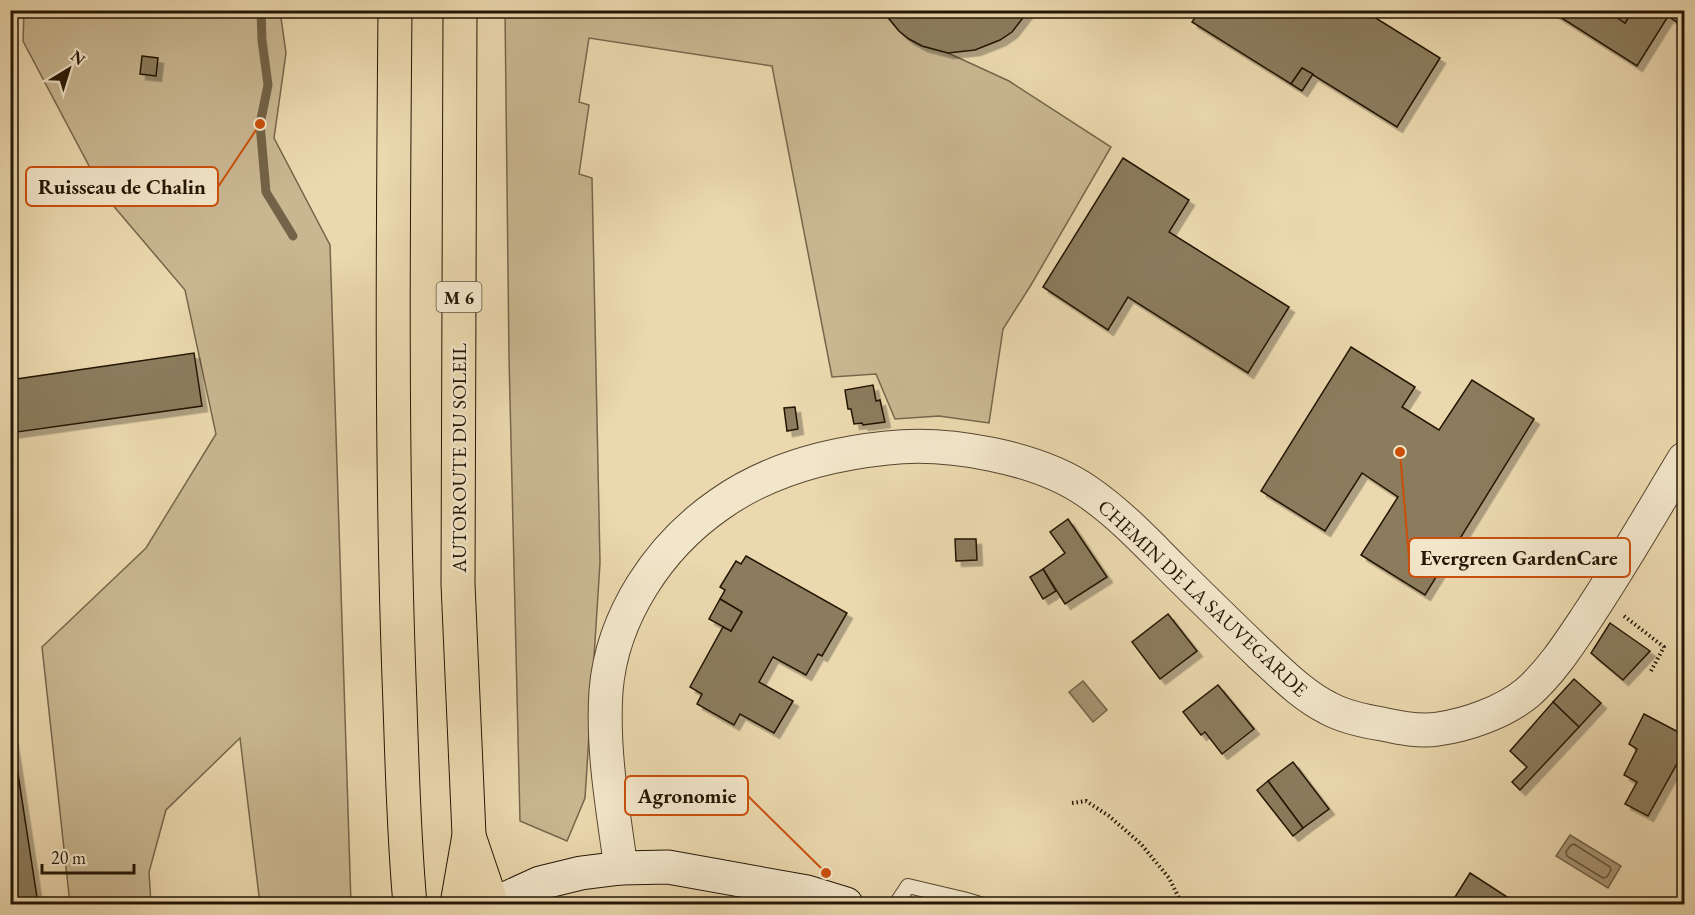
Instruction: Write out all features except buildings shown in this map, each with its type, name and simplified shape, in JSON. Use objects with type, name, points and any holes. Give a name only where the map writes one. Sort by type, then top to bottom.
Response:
[{"type":"highway","points":[[394,10],[392,306],[396,592],[406,857],[410,904]]},
{"type":"highway","name":"AUTOROUTE DU SOLEIL","points":[[457,904],[468,835],[458,584],[460,10]]},
{"type":"highway","points":[[468,835],[492,904]]},
{"type":"street","name":"CHEMIN DE LA SAUVEGARDE","points":[[621,868],[605,725],[607,687],[613,654],[622,627],[651,570],[680,535],[726,499],[760,481],[799,466],[867,450],[904,446],[972,452],[1048,471],[1087,491],[1128,524],[1214,610],[1298,689],[1329,709],[1358,719],[1398,728],[1433,730],[1465,724],[1510,705],[1527,693],[1549,671],[1599,599],[1684,459]]},
{"type":"street","points":[[492,904],[540,883],[581,873],[621,868],[668,867],[807,892],[846,904]]},
{"type":"lane","points":[[896,904],[908,886],[980,904]]},
{"type":"path","points":[[1599,599],[1664,647],[1651,671]]},
{"type":"path","points":[[1072,803],[1086,801],[1109,816],[1141,844],[1169,878],[1182,904]]},
{"type":"shaded area","points":[[24,11],[280,11],[286,53],[274,138],[330,245],[351,904],[260,904],[240,738],[166,810],[149,872],[151,904],[70,904],[42,647],[146,548],[216,434],[185,290],[105,196],[23,41]]},
{"type":"shaded area","points":[[505,11],[882,11],[909,39],[922,46],[948,53],[1009,81],[1111,147],[1003,329],[989,423],[939,416],[895,419],[876,374],[832,377],[772,66],[589,38],[579,102],[589,105],[579,174],[592,178],[600,563],[585,798],[567,841],[520,821],[509,357]]},
{"type":"water","points":[[1083,681],[1107,710],[1093,722],[1069,692]]},
{"type":"water","points":[[1570,835],[1621,866],[1608,888],[1556,856]]},
{"type":"waterway","points":[[261,10],[268,85],[260,124],[266,192],[293,236]]},
{"type":"place","name":"Ruisseau de Chalin","points":[[260,124]]},
{"type":"place","name":"Evergreen GardenCare","points":[[1400,452]]},
{"type":"place","name":"Agronomie","points":[[826,873]]}]
